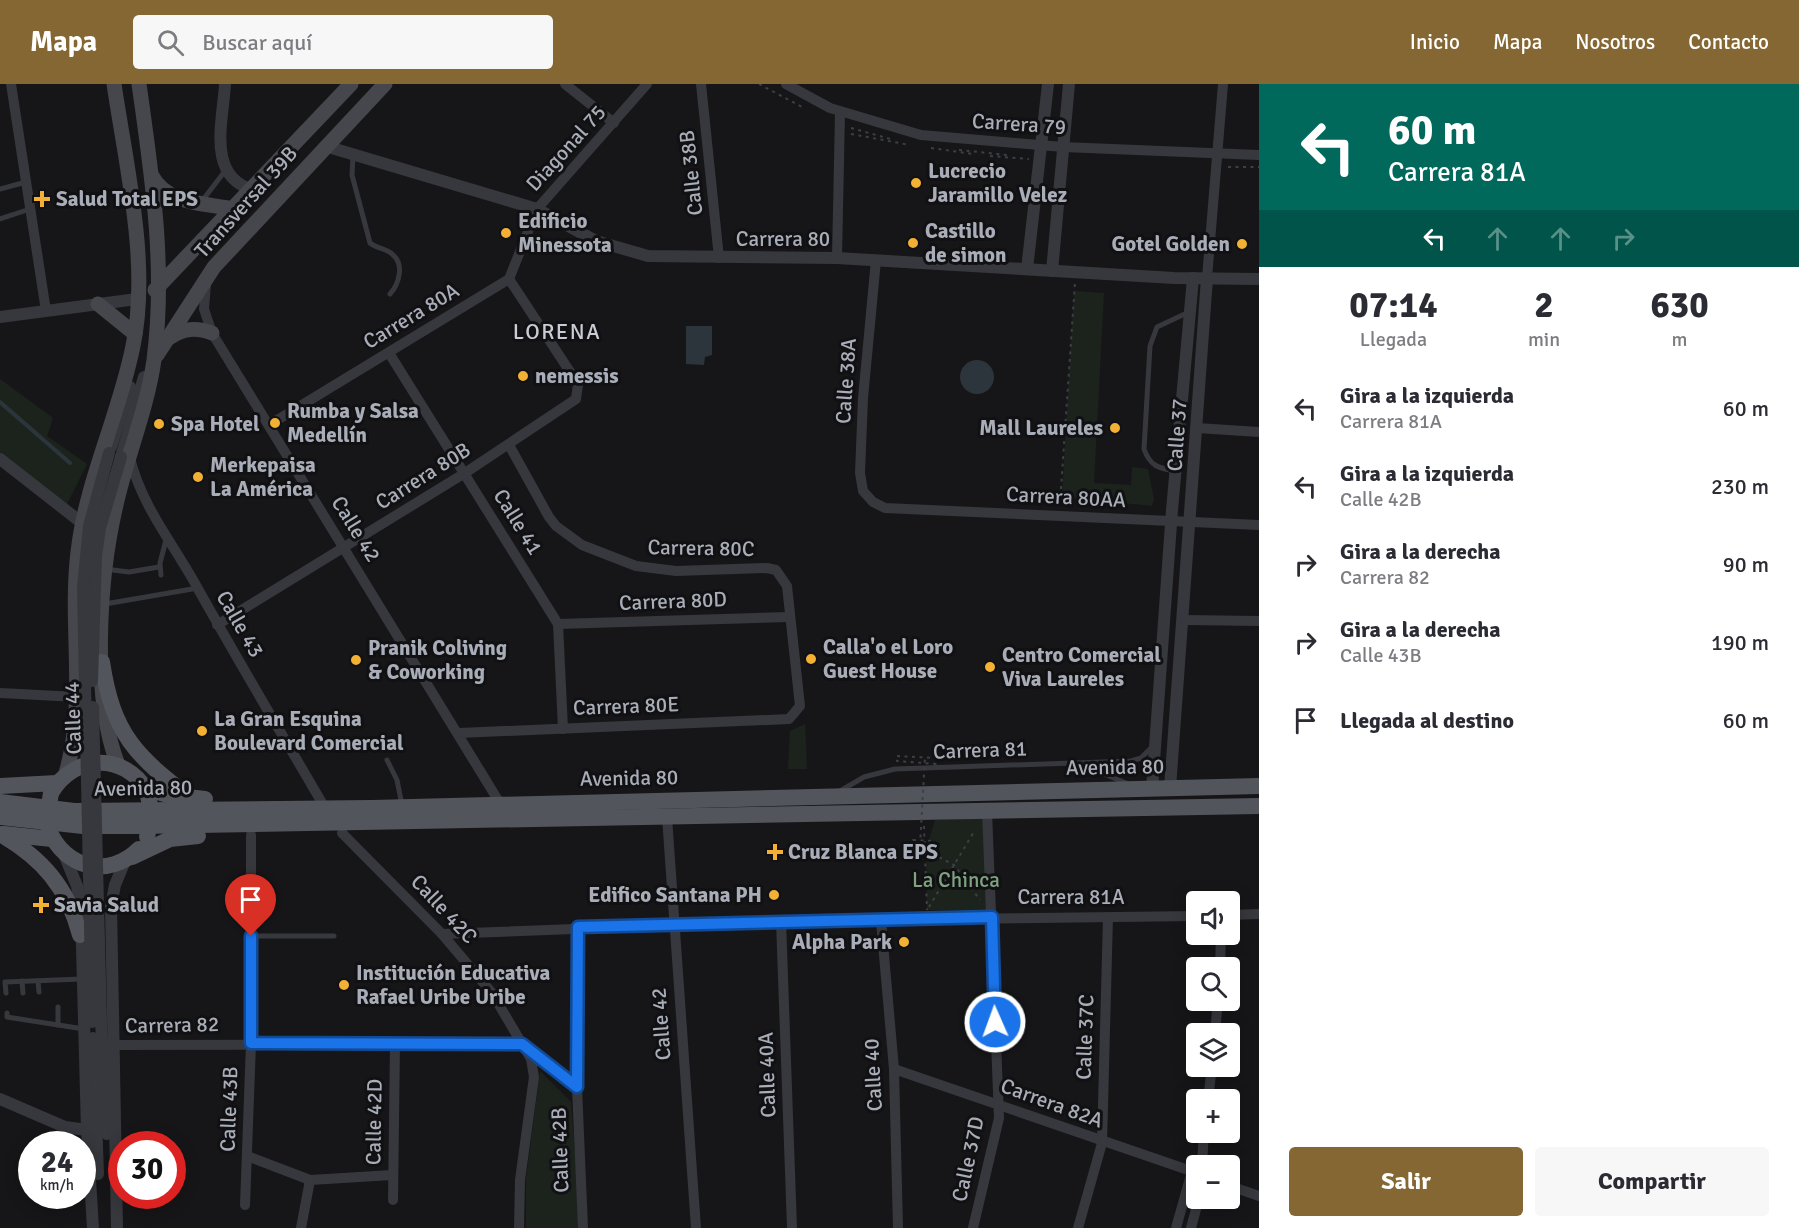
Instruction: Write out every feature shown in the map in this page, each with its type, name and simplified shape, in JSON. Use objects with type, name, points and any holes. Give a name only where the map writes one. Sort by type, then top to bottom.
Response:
[{"type":"main road","name":"Calle 44","points":[[58,783],[76,732],[75,597],[82,523],[135,333],[137,299],[132,210],[114,84]]},
{"type":"main road","name":"Calle 44","points":[[118,765],[103,710],[104,569],[116,504],[120,455],[154,360],[160,288],[157,224],[139,84]]},
{"type":"main road","name":"Transversal 39B","points":[[137,299],[160,288],[351,84]]},
{"type":"main road","name":"Transversal 39B","points":[[154,360],[214,267],[385,84]]},
{"type":"main road","points":[[151,175],[160,189],[169,195],[234,209]]},
{"type":"main road","points":[[214,267],[215,229]]},
{"type":"main road","points":[[98,304],[135,333],[160,288]]},
{"type":"main road","points":[[164,342],[187,329],[200,329],[212,333]]},
{"type":"main road","points":[[102,662],[109,699],[123,734],[147,763],[193,799]]},
{"type":"main road","points":[[128,859],[147,837],[152,814],[146,790],[138,778],[118,765],[100,761],[82,764],[58,783],[47,817],[51,834],[64,854],[75,862],[100,868],[128,859],[152,845],[175,837],[342,833],[362,822]]},
{"type":"main road","points":[[0,786],[58,783]]},
{"type":"main road","name":"Avenida 80","points":[[0,802],[74,811],[325,808],[1259,786]]},
{"type":"main road","points":[[146,790],[193,799],[291,798],[325,808]]},
{"type":"main road","name":"Avenida 80","points":[[0,817],[102,827],[1259,806]]},
{"type":"main road","points":[[0,834],[51,834]]},
{"type":"main road","points":[[0,834],[30,852],[54,877],[68,898],[80,935]]},
{"type":"street","points":[[11,84],[46,311]]},
{"type":"street","points":[[225,84],[221,156],[225,171],[236,183],[253,190]]},
{"type":"street","points":[[565,84],[614,123]]},
{"type":"street","name":"Diagonal 75","points":[[537,209],[647,84]]},
{"type":"street","name":"Calle 38B","points":[[701,84],[719,258]]},
{"type":"street","name":"Carrera 79","points":[[786,84],[840,112],[921,135],[1063,147],[1259,155]]},
{"type":"street","points":[[1027,269],[1048,84]]},
{"type":"street","points":[[1052,271],[1069,84]]},
{"type":"street","name":"Calle 37","points":[[1170,788],[1223,84]]},
{"type":"street","points":[[837,258],[840,112]]},
{"type":"street","name":"Carrera 80","points":[[325,146],[537,209],[581,234],[636,254],[663,257],[837,258],[1052,271],[1259,279]]},
{"type":"street","points":[[509,279],[537,209]]},
{"type":"street","name":"Calle 38A","points":[[873,502],[863,491],[860,473],[863,398],[876,260]]},
{"type":"street","name":"Calle 42","points":[[214,267],[206,283],[204,300],[206,317],[212,333],[501,805]]},
{"type":"street","name":"Calle 37","points":[[1145,789],[1157,736],[1172,521],[1193,278]]},
{"type":"street","name":"Carrera 80A","points":[[269,425],[509,279]]},
{"type":"street","name":"Carrera 80B","points":[[217,625],[509,446],[576,399],[579,388],[509,279]]},
{"type":"street","name":"Calle 44","points":[[93,1227],[99,1202],[92,1024],[83,588],[89,526],[120,455],[143,381],[160,288]]},
{"type":"street","points":[[0,317],[137,299]]},
{"type":"street","name":"Calle 44","points":[[120,455],[135,333]]},
{"type":"street","name":"Calle 41","points":[[388,353],[558,624],[562,729]]},
{"type":"street","points":[[1197,428],[1259,432]]},
{"type":"street","name":"Carrera 80C","points":[[509,446],[556,526],[582,545],[636,566],[660,570],[776,570],[787,586],[789,617]]},
{"type":"street","name":"Calle 43","points":[[120,455],[325,808]]},
{"type":"street","points":[[0,459],[82,523]]},
{"type":"street","name":"Carrera 80AA","points":[[873,502],[885,508],[1259,525]]},
{"type":"street","name":"Carrera 80D","points":[[558,624],[789,617]]},
{"type":"street","name":"Carrera 80E","points":[[459,733],[789,719],[794,716],[800,706],[789,617]]},
{"type":"street","points":[[1184,620],[1259,621]]},
{"type":"street","points":[[0,693],[77,697]]},
{"type":"street","name":"Calle 37D","points":[[973,1228],[999,1118],[987,811]]},
{"type":"street","name":"Calle 42","points":[[667,817],[696,1228]]},
{"type":"street","name":"Calle 42C","points":[[342,833],[442,933],[492,993],[531,1059],[534,1077],[520,1180],[519,1228]]},
{"type":"street","name":"Calle 43B","points":[[245,1205],[251,1043],[251,835]]},
{"type":"street","name":"Calle 44","points":[[64,854],[77,886],[81,910],[80,935],[84,979],[92,1024],[110,1201],[117,1227]]},
{"type":"street","name":"Calle 44","points":[[117,1227],[111,906],[115,885],[128,859]]},
{"type":"street","name":"Carrera 81A","points":[[442,933],[781,921],[881,921],[927,914],[992,917],[1186,916]]},
{"type":"street","points":[[1240,915],[1259,914]]},
{"type":"street","name":"Calle 37C","points":[[1078,1228],[1102,1143],[1108,917]]},
{"type":"street","name":"Calle 40A","points":[[781,921],[792,1228]]},
{"type":"street","name":"Calle 40","points":[[881,921],[894,1069],[898,1228]]},
{"type":"street","name":"Calle 42B","points":[[578,927],[577,1087],[582,1228]]},
{"type":"street","name":"Calle 44","points":[[92,1024],[87,1130],[93,1227]]},
{"type":"street","name":"Calle 42D","points":[[393,1200],[395,1044]]},
{"type":"street","points":[[522,1044],[577,1087]]},
{"type":"street","name":"Carrera 82","points":[[112,1045],[522,1044]]},
{"type":"street","name":"Carrera 82A","points":[[894,1069],[998,1103],[1102,1143],[1186,1169]]},
{"type":"street","points":[[0,1100],[65,1127],[87,1130]]},
{"type":"street","points":[[246,1156],[310,1180],[392,1176]]},
{"type":"street","points":[[301,1228],[310,1180]]},
{"type":"street","points":[[1240,1189],[1259,1196]]},
{"type":"street","points":[[1176,1228],[1186,1197]]},
{"type":"street","points":[[1191,1228],[1196,1209]]},
{"type":"lane","points":[[353,155],[352,175],[370,243],[392,253],[397,261],[399,278],[390,294]]},
{"type":"lane","points":[[201,202],[225,171]]},
{"type":"lane","points":[[0,189],[26,182]]},
{"type":"lane","points":[[0,219],[30,209]]},
{"type":"lane","points":[[1176,471],[1158,468],[1148,461],[1144,449],[1150,346],[1157,327],[1191,311]]},
{"type":"lane","points":[[161,575],[159,567],[167,538]]},
{"type":"lane","points":[[104,569],[129,572],[159,567]]},
{"type":"lane","points":[[129,572],[131,581]]},
{"type":"lane","points":[[102,604],[198,588]]},
{"type":"lane","name":"Carrera 81","points":[[833,795],[864,777],[895,769],[1077,763],[1141,758],[1148,753],[1157,736]]},
{"type":"lane","points":[[387,760],[397,780],[402,807]]},
{"type":"lane","points":[[1077,763],[1145,789]]},
{"type":"lane","points":[[251,936],[333,936]]},
{"type":"lane","points":[[6,993],[5,982],[57,983],[84,979]]},
{"type":"lane","points":[[22,981],[23,993]]},
{"type":"lane","points":[[38,981],[39,992]]},
{"type":"lane","points":[[58,1007],[58,1025]]},
{"type":"lane","points":[[7,1013],[7,1017],[24,1017],[58,1025],[92,1024]]},
{"type":"lane","points":[[40,1013],[41,1022]]},
{"type":"path","points":[[1217,166],[1259,167]]},
{"type":"path","points":[[1059,516],[1076,272]]},
{"type":"path","points":[[920,845],[925,757]]},
{"type":"path","points":[[925,818],[923,841],[926,850],[927,914]]},
{"type":"path","points":[[927,914],[977,827]]},
{"type":"path","points":[[913,840],[932,841],[931,844],[920,845],[913,845],[913,840]]},
{"type":"path","points":[[926,850],[954,865],[992,917]]},
{"type":"green space","points":[[1074,291],[1104,293],[1094,483],[1131,485],[1132,467],[1148,469],[1154,499],[1152,506],[1062,497]]},
{"type":"green space","points":[[0,379],[53,418],[47,436],[87,464],[66,506],[0,455]]},
{"type":"green space","points":[[805,724],[807,769],[788,769],[790,731]]},
{"type":"green space","name":"La Chinca","points":[[983,818],[987,911],[927,910],[926,850],[935,820]]},
{"type":"green space","points":[[540,1071],[571,1102],[581,1228],[526,1228],[526,1179]]},
{"type":"shaded area","points":[[686,326],[712,326],[712,355],[705,357],[704,365],[686,364]]},
{"type":"shaded area","points":[[977,360],[989,365],[994,377],[989,389],[977,394],[965,389],[960,377],[965,365]]},
{"type":"waterway","points":[[0,402],[70,463]]},
{"type":"place","name":"Lucrecio Jaramillo Velez","points":[[916,183]]},
{"type":"place","name":"Salud Total EPS","points":[[42,199]]},
{"type":"place","name":"Edificio Minessota","points":[[506,233]]},
{"type":"place","name":"Castillo de simon","points":[[913,243]]},
{"type":"place","name":"Gotel Golden","points":[[1242,244]]},
{"type":"place","name":"nemessis","points":[[523,376]]},
{"type":"place","name":"Rumba y Salsa Medellín","points":[[275,423]]},
{"type":"place","name":"Spa Hotel","points":[[159,424]]},
{"type":"place","name":"Mall Laureles","points":[[1115,428]]},
{"type":"place","name":"Merkepaisa La América","points":[[198,477]]},
{"type":"place","name":"Calla'o el Loro Guest House","points":[[811,659]]},
{"type":"place","name":"Pranik Coliving & Coworking","points":[[356,660]]},
{"type":"place","name":"Centro Comercial Viva Laureles","points":[[990,667]]},
{"type":"place","name":"La Gran Esquina Boulevard Comercial","points":[[202,731]]},
{"type":"place","name":"Cruz Blanca EPS","points":[[775,852]]},
{"type":"place","name":"Edifico Santana PH","points":[[774,895]]},
{"type":"place","name":"Savia Salud","points":[[41,905]]},
{"type":"place","name":"Alpha Park","points":[[904,942]]},
{"type":"place","name":"Institución Educativa Rafael Uribe Uribe","points":[[344,985]]},
{"type":"district","name":"LORENA","points":[[557,331]]},
{"type":"route","points":[[251,936],[251,1043],[522,1044],[577,1087],[578,927],[992,917],[995,1022]]}]
